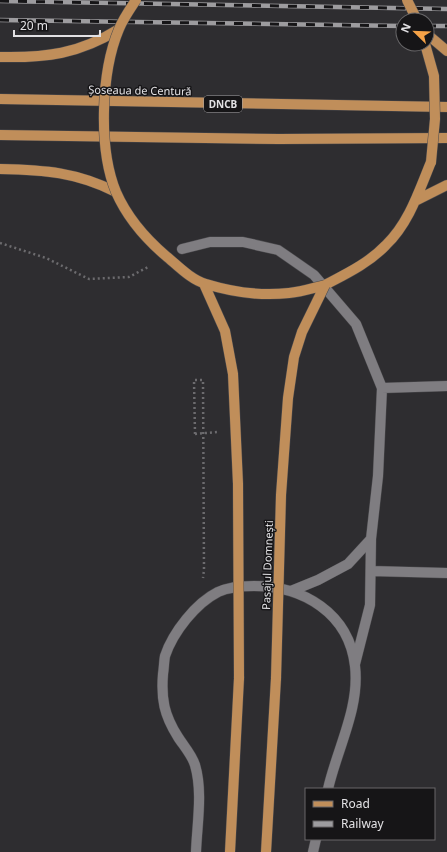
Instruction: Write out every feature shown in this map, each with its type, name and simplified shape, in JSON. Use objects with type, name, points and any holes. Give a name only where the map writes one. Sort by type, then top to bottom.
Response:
[{"type":"main road","points":[[136,0],[119,29],[107,70],[105,112],[106,154],[116,192],[136,225],[153,244],[182,269],[204,284],[250,293],[289,293],[325,285],[359,267],[386,245],[404,222],[415,201],[431,162],[435,119],[434,76],[427,52]]},
{"type":"main road","points":[[407,0],[413,12]]},
{"type":"main road","points":[[0,57],[53,55],[73,51],[99,42],[119,29]]},
{"type":"main road","points":[[435,41],[447,51]]},
{"type":"main road","name":"Șoseaua de Centură","points":[[0,99],[447,107]]},
{"type":"main road","points":[[0,135],[447,138]]},
{"type":"main road","points":[[0,169],[32,170],[71,174],[96,182],[116,192]]},
{"type":"main road","points":[[415,201],[447,185]]},
{"type":"main road","points":[[204,284],[225,331],[233,374],[238,484],[239,678],[230,852]]},
{"type":"main road","name":"Pasajul Domnești","points":[[266,852],[276,678],[281,495],[288,398],[294,357],[302,332],[325,285]]},
{"type":"street","points":[[182,249],[210,242],[243,242],[278,250],[314,275],[356,324],[382,388],[378,476],[371,539],[370,605],[355,666],[354,696],[349,721],[328,788]]},
{"type":"street","points":[[382,388],[447,386]]},
{"type":"street","points":[[291,591],[318,580],[348,564],[371,539]]},
{"type":"street","points":[[371,571],[447,573]]},
{"type":"street","points":[[196,852],[199,784],[194,763],[166,714],[161,694],[165,656],[179,627],[197,608],[218,592],[243,586],[268,586],[291,591],[313,600],[335,618],[348,640],[355,666]]},
{"type":"street","points":[[313,852],[316,840]]},
{"type":"path","points":[[0,243],[46,258],[89,279],[129,277],[182,249]]},
{"type":"path","points":[[195,434],[194,380],[203,380],[204,570],[197,608]]},
{"type":"railway","points":[[0,1],[447,9]]},
{"type":"railway","points":[[0,20],[395,26]]},
{"type":"railway","points":[[435,26],[447,26]]}]
